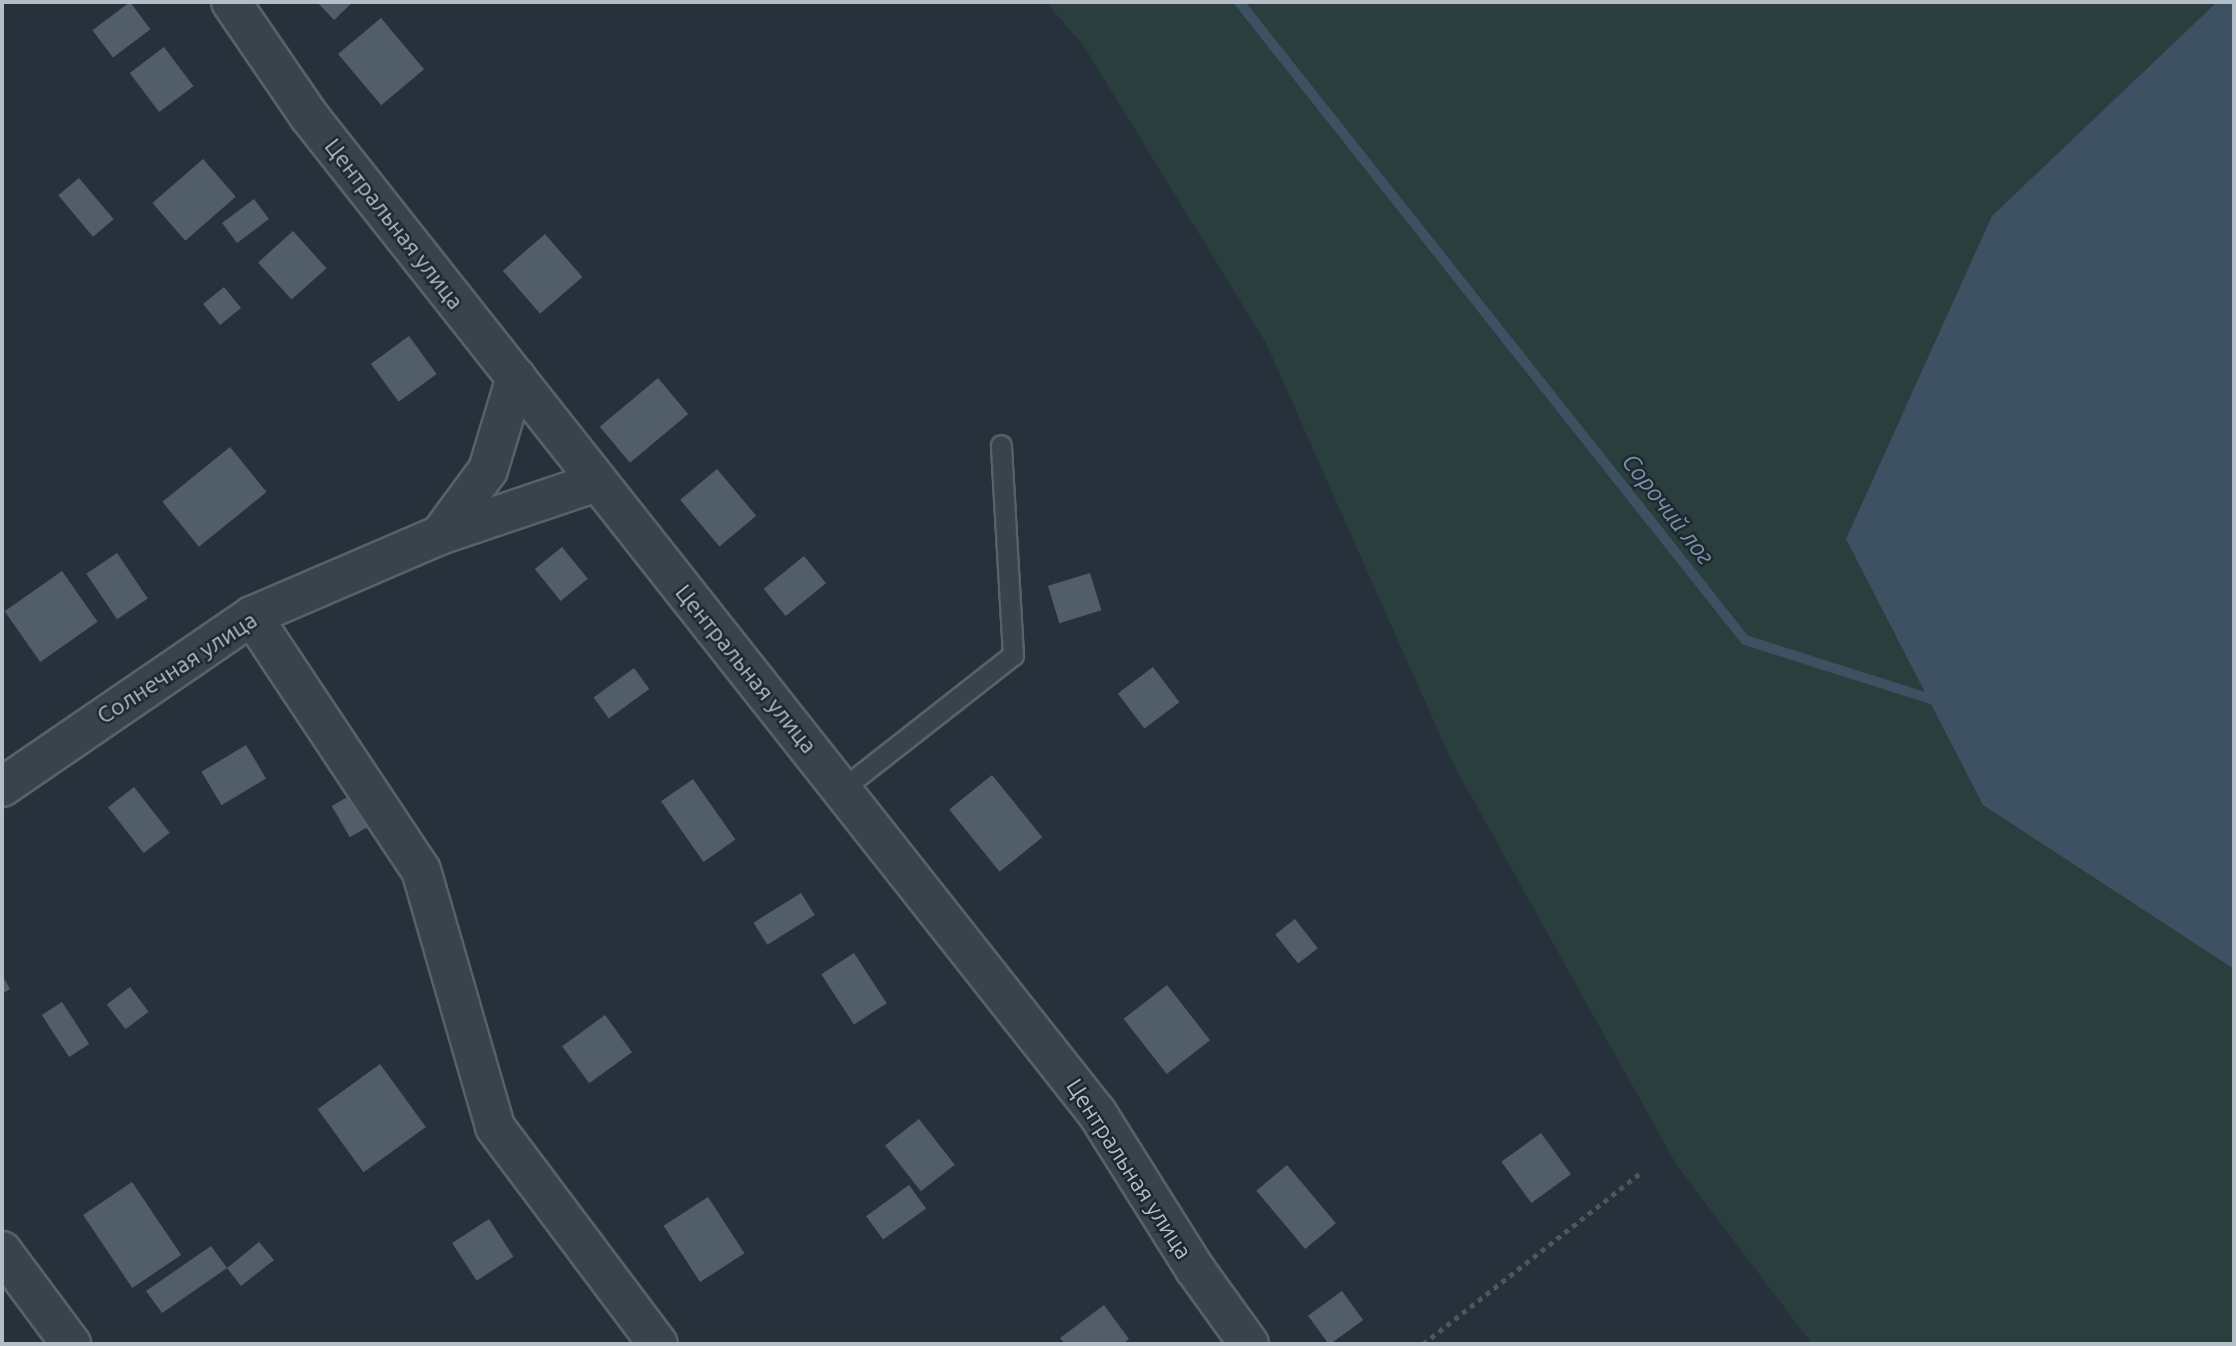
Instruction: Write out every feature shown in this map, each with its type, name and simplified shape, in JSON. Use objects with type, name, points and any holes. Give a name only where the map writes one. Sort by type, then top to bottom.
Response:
[{"type":"street","name":"Центральная улица","points":[[231,2],[309,116],[1097,1112],[1195,1269],[1250,1344]]},
{"type":"street","points":[[440,535],[488,470],[516,377]]},
{"type":"street","name":"Солнечная улица","points":[[2,787],[251,616],[440,535],[597,482]]},
{"type":"street","points":[[251,616],[421,870],[495,1127],[658,1344]]},
{"type":"street","points":[[2,1251],[71,1344]]},
{"type":"lane","points":[[842,789],[1013,655],[1001,445]]},
{"type":"path","points":[[1423,1344],[1639,1174]]},
{"type":"green space","points":[[1046,2],[2234,2],[2234,1344],[1812,1344],[1676,1164],[1452,762],[1266,343],[1085,48]]},
{"type":"water","points":[[2217,2],[2234,2],[2234,969],[1983,805],[1846,539],[1992,216]]},
{"type":"building","points":[[130,2],[150,29],[113,57],[92,30]]},
{"type":"building","points":[[317,2],[353,2],[334,20]]},
{"type":"building","points":[[381,18],[424,69],[381,105],[338,54]]},
{"type":"building","points":[[164,47],[193,86],[159,112],[130,73]]},
{"type":"building","points":[[203,159],[236,197],[185,241],[152,203]]},
{"type":"building","points":[[79,178],[114,219],[93,237],[58,195]]},
{"type":"building","points":[[254,199],[269,219],[237,243],[222,223]]},
{"type":"building","points":[[293,231],[326,268],[292,300],[258,262]]},
{"type":"building","points":[[545,234],[582,277],[540,314],[503,271]]},
{"type":"building","points":[[224,287],[241,308],[220,325],[203,304]]},
{"type":"building","points":[[409,336],[437,374],[399,402],[371,364]]},
{"type":"building","points":[[658,378],[688,414],[630,463],[600,427]]},
{"type":"building","points":[[230,447],[267,492],[199,547],[162,502]]},
{"type":"building","points":[[717,469],[756,516],[719,547],[680,500]]},
{"type":"building","points":[[562,547],[588,579],[561,601],[535,569]]},
{"type":"building","points":[[117,553],[148,599],[117,619],[86,574]]},
{"type":"building","points":[[804,556],[826,583],[786,616],[764,589]]},
{"type":"building","points":[[62,571],[98,622],[40,662],[5,611]]},
{"type":"building","points":[[1090,573],[1101,610],[1059,623],[1048,586]]},
{"type":"building","points":[[1153,667],[1179,702],[1144,729],[1118,693]]},
{"type":"building","points":[[634,668],[649,689],[609,718],[594,697]]},
{"type":"building","points":[[246,745],[266,778],[222,805],[201,772]]},
{"type":"building","points":[[992,775],[1042,837],[1000,872],[949,810]]},
{"type":"building","points":[[693,779],[735,840],[703,862],[661,801]]},
{"type":"building","points":[[134,787],[170,833],[144,853],[108,807]]},
{"type":"building","points":[[356,792],[374,823],[350,837],[332,806]]},
{"type":"building","points":[[801,893],[815,915],[767,945],[754,923]]},
{"type":"building","points":[[1295,919],[1318,948],[1298,964],[1275,934]]},
{"type":"building","points":[[854,953],[887,1003],[854,1025],[821,974]]},
{"type":"building","points":[[2,975],[10,989],[2,994]]},
{"type":"building","points":[[1167,985],[1210,1040],[1167,1074],[1124,1019]]},
{"type":"building","points":[[130,987],[149,1012],[125,1029],[107,1004]]},
{"type":"building","points":[[62,1002],[89,1044],[69,1057],[42,1015]]},
{"type":"building","points":[[605,1015],[632,1052],[589,1083],[562,1046]]},
{"type":"building","points":[[380,1064],[426,1127],[364,1172],[318,1109]]},
{"type":"building","points":[[919,1119],[955,1165],[921,1191],[885,1145]]},
{"type":"building","points":[[1541,1133],[1571,1174],[1531,1203],[1501,1162]]},
{"type":"building","points":[[1287,1165],[1336,1223],[1305,1249],[1256,1191]]},
{"type":"building","points":[[132,1182],[181,1255],[132,1288],[83,1215]]},
{"type":"building","points":[[909,1185],[926,1208],[883,1240],[866,1216]]},
{"type":"building","points":[[708,1197],[744,1253],[700,1282],[664,1226]]},
{"type":"building","points":[[489,1219],[514,1257],[477,1281],[452,1243]]},
{"type":"building","points":[[259,1242],[274,1260],[241,1286],[227,1268]]},
{"type":"building","points":[[211,1246],[227,1268],[162,1313],[146,1291]]},
{"type":"building","points":[[1342,1291],[1363,1320],[1329,1344],[1308,1316]]},
{"type":"building","points":[[1104,1305],[1129,1339],[1123,1344],[1065,1344],[1060,1338]]},
{"type":"waterway","name":"Сорочий лог","points":[[1239,2],[1745,640],[1940,702]]}]
